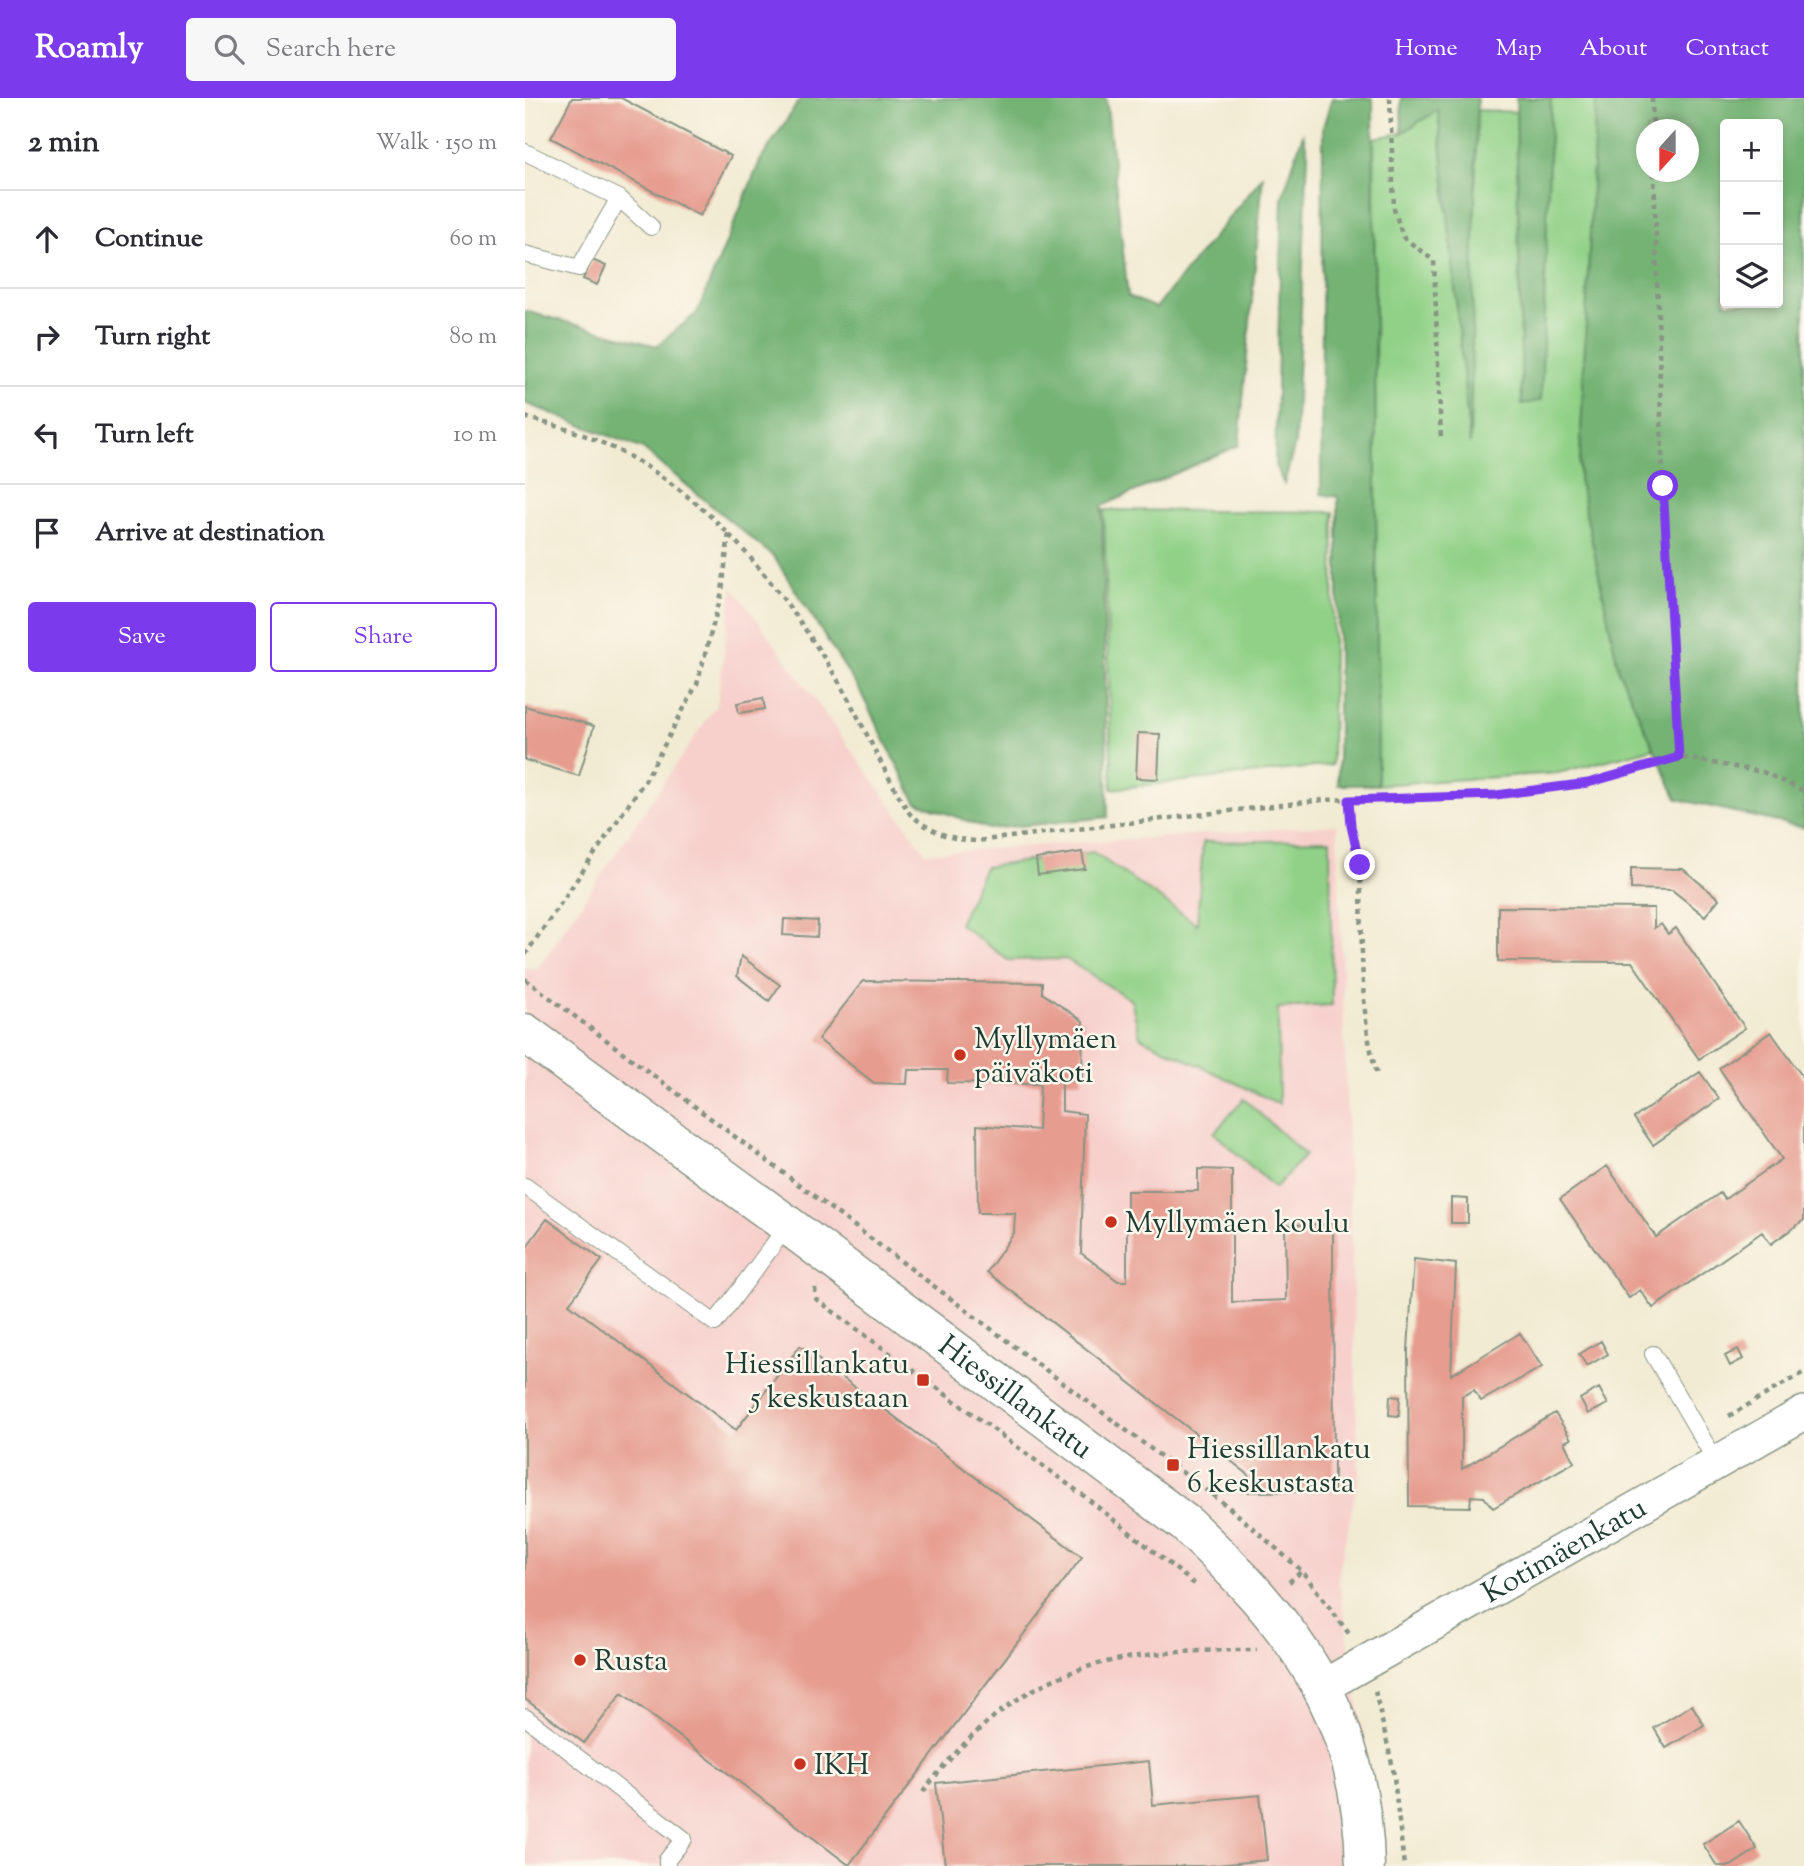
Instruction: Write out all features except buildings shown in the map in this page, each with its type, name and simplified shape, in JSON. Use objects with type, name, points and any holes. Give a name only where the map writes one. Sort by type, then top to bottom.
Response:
[{"type":"street","name":"Hiessillankatu","points":[[525,1033],[788,1225],[1186,1524],[1246,1580],[1289,1632],[1324,1686],[1353,1777],[1361,1819],[1365,1866]]},
{"type":"street","name":"Kotimäenkatu","points":[[1324,1686],[1804,1413]]},
{"type":"lane","points":[[525,152],[619,198],[651,228]]},
{"type":"lane","points":[[525,254],[579,268],[619,198]]},
{"type":"lane","points":[[525,1186],[715,1323],[788,1225]]},
{"type":"lane","points":[[1653,1354],[1717,1463]]},
{"type":"lane","points":[[525,1717],[684,1839],[667,1860],[667,1866]]},
{"type":"path","points":[[1390,98],[1394,209],[1403,237],[1434,261],[1441,441]]},
{"type":"path","points":[[1652,98],[1653,119]]},
{"type":"path","points":[[1654,182],[1663,486],[1679,757]]},
{"type":"path","points":[[525,417],[581,434],[646,466],[729,531],[768,576],[832,670],[909,814],[927,830],[953,839],[977,841],[1349,800],[1496,795],[1588,783],[1679,757],[1763,772],[1804,790]]},
{"type":"path","points":[[525,955],[646,779],[697,684],[722,592],[729,531]]},
{"type":"path","points":[[1349,800],[1351,826],[1360,865],[1366,1039],[1377,1074]]},
{"type":"path","points":[[1788,1382],[1804,1372]]},
{"type":"path","points":[[923,1792],[956,1751],[978,1730],[1015,1701],[1072,1670],[1117,1658],[1166,1652],[1265,1650],[1257,1640]]},
{"type":"shaded area","points":[[733,587],[926,853],[1337,825],[1359,1476],[1338,1577],[1379,1833],[1380,1866],[525,1866],[525,968],[538,968],[717,704]]},
{"type":"green space","points":[[801,98],[1106,98],[1128,296],[1156,308],[1263,176],[1239,445],[1102,506],[1108,817],[989,829],[916,802],[861,693],[774,557],[643,449],[525,403],[525,311],[657,346],[697,313],[760,161]]},
{"type":"green space","points":[[1332,98],[1373,98],[1378,785],[1338,785],[1338,497],[1321,494],[1323,127]]},
{"type":"green space","points":[[1401,98],[1477,98],[1470,445],[1438,110],[1402,133]]},
{"type":"green space","points":[[1516,98],[1551,98],[1541,400],[1522,405]]},
{"type":"green space","points":[[1551,98],[1596,98],[1579,479],[1619,671],[1654,748],[1558,773],[1378,785],[1374,138],[1402,133],[1438,109],[1469,436],[1477,110],[1516,112],[1522,405],[1541,399]]},
{"type":"green space","points":[[1596,98],[1804,98],[1804,828],[1677,799],[1619,671],[1579,479]]},
{"type":"green space","points":[[1303,134],[1308,154],[1295,443],[1284,484],[1275,465],[1282,198]]},
{"type":"green space","points":[[1104,510],[1334,512],[1332,765],[1112,789]]},
{"type":"green space","points":[[1330,840],[1332,1005],[1278,1008],[1279,1104],[1140,1037],[1131,1000],[1066,959],[1008,960],[959,924],[985,867],[1093,852],[1197,924],[1203,842]]},
{"type":"green space","points":[[1244,1099],[1305,1155],[1275,1188],[1214,1133]]},
{"type":"place","name":"Myllymäen päiväkoti","points":[[960,1055]]},
{"type":"place","name":"Myllymäen koulu","points":[[1111,1222]]},
{"type":"place","name":"Hiessillankatu 5 keskustaan","points":[[923,1380]]},
{"type":"place","name":"Hiessillankatu 6 keskustasta","points":[[1173,1465]]},
{"type":"place","name":"Rusta","points":[[580,1660]]},
{"type":"place","name":"IKH","points":[[800,1764]]},
{"type":"route","points":[[1360,865],[1351,826],[1349,800],[1496,795],[1588,783],[1679,757],[1663,486]]}]
